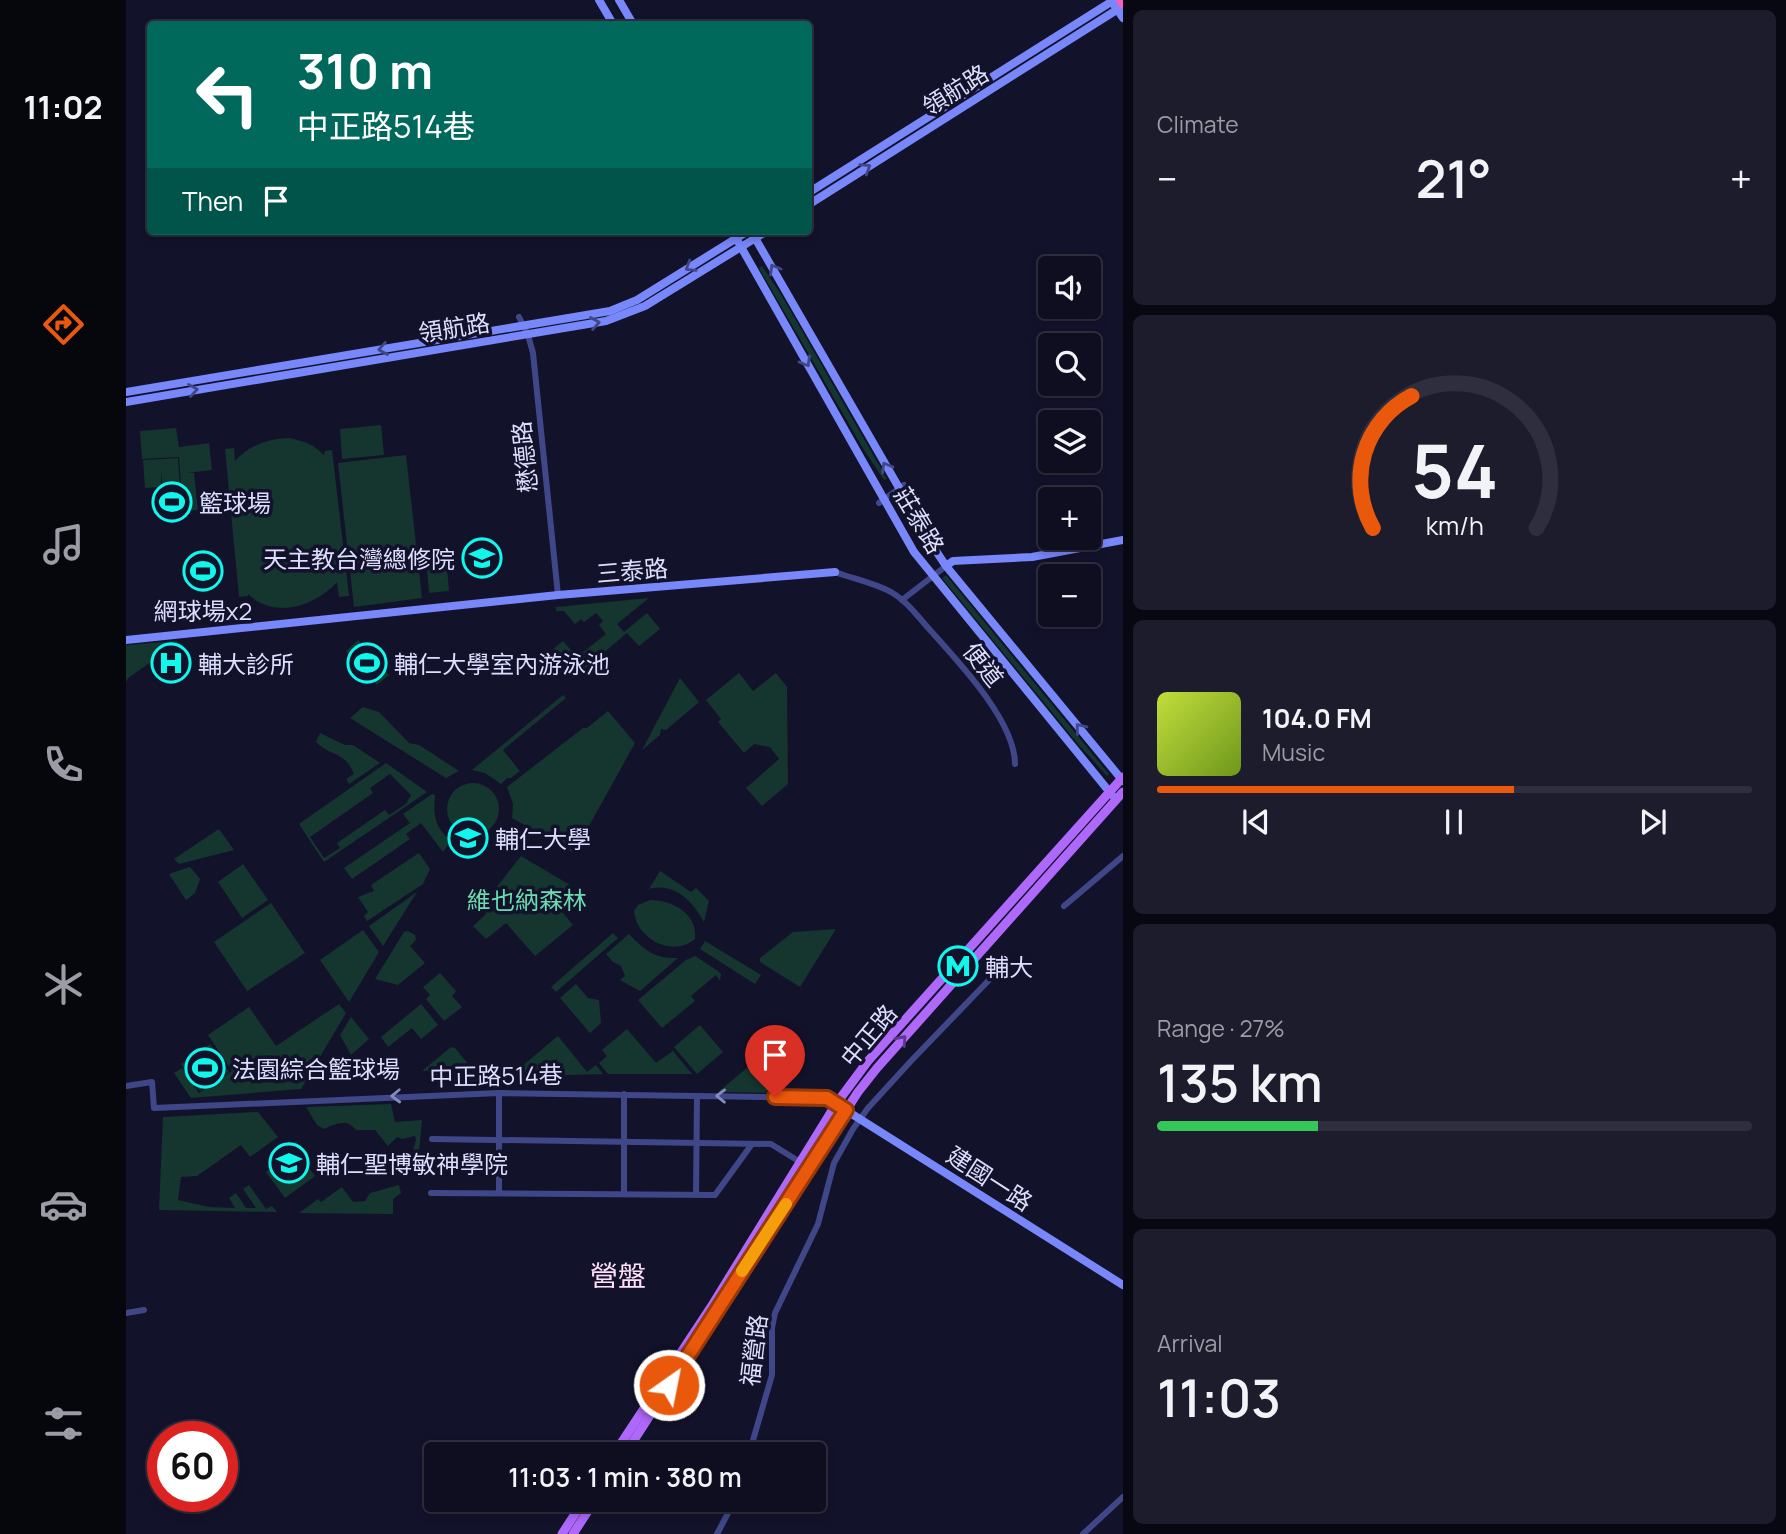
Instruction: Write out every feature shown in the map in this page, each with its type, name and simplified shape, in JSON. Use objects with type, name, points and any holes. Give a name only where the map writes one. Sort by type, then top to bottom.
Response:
[{"type":"main road","name":"中正路","points":[[633,1442],[846,1110],[885,1059],[1113,796],[1122,779]]},
{"type":"main road","name":"中正路","points":[[622,1442],[711,1307],[836,1104],[876,1051],[1113,796],[1123,792]]},
{"type":"main road","points":[[876,1051],[885,1059]]},
{"type":"main road","points":[[562,1534],[576,1512]]},
{"type":"main road","points":[[573,1534],[587,1512]]},
{"type":"street","points":[[599,0],[611,21]]},
{"type":"street","points":[[618,0],[631,21]]},
{"type":"street","points":[[1117,3],[1123,18]]},
{"type":"street","name":"領航路","points":[[812,191],[1002,82],[1117,3]]},
{"type":"street","points":[[990,66],[1002,82]]},
{"type":"street","name":"領航路","points":[[812,202],[891,147]]},
{"type":"street","name":"領航路","points":[[126,402],[525,330],[610,310],[628,304],[654,289],[734,235]]},
{"type":"street","name":"莊泰路","points":[[734,235],[882,501],[915,552],[1113,796]]},
{"type":"street","name":"領航路","points":[[126,391],[344,356],[607,321],[628,314],[741,247],[750,235]]},
{"type":"street","name":"莊泰路","points":[[753,235],[946,566],[1122,779]]},
{"type":"street","points":[[649,281],[654,289]]},
{"type":"street","name":"懋德路","points":[[519,317],[533,353],[558,595]]},
{"type":"street","points":[[342,346],[344,356]]},
{"type":"street","points":[[882,501],[902,487]]},
{"type":"street","points":[[902,600],[953,561],[1032,557],[1123,540]]},
{"type":"street","name":"三泰路","points":[[126,639],[558,595],[835,572],[891,593],[902,600]]},
{"type":"street","name":"便道","points":[[902,600],[982,691],[999,717],[1015,755],[1015,764]]},
{"type":"street","points":[[1064,906],[1123,856]]},
{"type":"street","name":"福營路","points":[[752,1442],[772,1375],[772,1328],[775,1313],[818,1224],[834,1163],[860,1119],[989,980]]},
{"type":"street","name":"中正路514巷","points":[[126,1086],[152,1082],[154,1108],[499,1093],[827,1098],[836,1104]]},
{"type":"street","points":[[499,1093],[499,1193]]},
{"type":"street","points":[[624,1094],[624,1194]]},
{"type":"street","points":[[696,1195],[697,1096]]},
{"type":"street","name":"建國一路","points":[[836,1104],[1123,1285]]},
{"type":"street","points":[[432,1139],[771,1144],[800,1162]]},
{"type":"street","points":[[431,1193],[715,1195],[752,1144]]},
{"type":"street","points":[[126,1313],[144,1310]]},
{"type":"street","points":[[1083,1534],[1123,1497]]},
{"type":"street","points":[[718,1534],[729,1512]]},
{"type":"green space","points":[[762,266],[887,479],[884,480],[864,450],[759,268]]},
{"type":"green space","points":[[381,425],[384,455],[342,459],[340,429]]},
{"type":"green space","points":[[176,428],[179,447],[209,443],[212,470],[187,473],[194,473],[198,510],[183,511],[179,457],[142,459],[140,431]]},
{"type":"green space","points":[[289,438],[308,444],[324,455],[325,451],[332,450],[349,596],[339,597],[337,582],[318,598],[294,607],[282,608],[259,602],[248,594],[239,597],[225,449],[234,448],[235,461],[259,444]]},
{"type":"green space","points":[[406,455],[422,598],[354,607],[338,463]]},
{"type":"green space","points":[[178,458],[182,516],[165,517],[161,471],[161,487],[145,488],[143,460]]},
{"type":"green space","points":[[446,556],[449,591],[429,593],[426,558]]},
{"type":"green space","points":[[946,575],[1109,774],[1107,776],[942,578]]},
{"type":"green space","points":[[649,598],[617,624],[624,632],[647,613],[660,629],[639,646],[627,633],[575,677],[552,650],[563,641],[577,657],[606,634],[599,625],[603,621],[596,613],[584,622],[581,619],[575,624],[564,611],[556,611],[556,607]]},
{"type":"green space","name":"輔仁大學室內游泳池","points":[[358,640],[389,675],[377,685],[346,651]]},
{"type":"green space","points":[[177,641],[177,644],[126,682],[126,645]]},
{"type":"green space","points":[[739,673],[753,691],[776,673],[787,687],[788,784],[762,806],[746,788],[779,759],[770,747],[754,744],[744,753],[718,722],[721,719],[706,700]]},
{"type":"green space","points":[[680,678],[699,702],[666,730],[661,729],[660,735],[642,750]]},
{"type":"green space","points":[[563,695],[566,698],[503,750],[520,771],[501,784],[485,773],[472,770]]},
{"type":"green space","points":[[363,707],[379,712],[409,743],[419,745],[459,771],[446,778],[350,718]]},
{"type":"green space","points":[[608,711],[635,743],[574,853],[512,818],[513,804],[507,787]]},
{"type":"green space","points":[[320,733],[345,745],[353,745],[380,763],[349,784],[346,779],[354,774],[350,766],[342,757],[316,742]]},
{"type":"green space","points":[[386,763],[427,792],[324,862],[299,824]],"holes":[[[390,774],[411,795],[406,804],[389,815],[385,810],[337,843],[340,848],[324,858],[310,837],[373,793],[370,788]]]},
{"type":"green space","points":[[473,783],[492,790],[499,809],[492,828],[473,835],[454,828],[447,809],[454,790]]},
{"type":"green space","points":[[432,794],[435,795],[434,808],[438,826],[451,840],[443,852],[421,823],[406,834],[410,839],[352,879],[344,868],[410,823],[403,814]]},
{"type":"green space","points":[[219,829],[234,850],[179,864],[174,859]]},
{"type":"green space","points":[[419,853],[430,869],[423,884],[367,921],[364,916],[368,912],[358,897],[374,891],[371,885]]},
{"type":"green space","name":"維也納森林","points":[[521,856],[570,885],[558,895],[559,908],[573,925],[535,956],[506,923],[486,939],[473,926],[486,914],[481,907]]},
{"type":"green space","points":[[243,864],[268,900],[242,918],[218,882]]},
{"type":"green space","points":[[190,867],[200,879],[195,893],[186,900],[169,874]]},
{"type":"green space","points":[[660,871],[691,892],[696,888],[709,901],[704,922],[682,895],[667,888],[649,889]]},
{"type":"green space","points":[[417,892],[383,946],[369,926]]},
{"type":"green space","points":[[650,900],[674,905],[688,915],[695,930],[695,939],[676,947],[657,943],[648,937],[636,921],[634,911],[638,905]]},
{"type":"green space","points":[[271,903],[305,953],[247,991],[214,942]]},
{"type":"green space","points":[[836,929],[800,987],[760,962],[760,958],[793,932]]},
{"type":"green space","points":[[363,930],[379,952],[349,1002],[320,960]]},
{"type":"green space","points":[[404,932],[415,935],[416,940],[410,946],[425,963],[398,985],[375,979]]},
{"type":"green space","points":[[613,933],[618,938],[556,992],[551,987]]},
{"type":"green space","points":[[629,934],[651,952],[663,957],[678,958],[640,991],[620,980],[625,976],[621,966],[606,954]]},
{"type":"green space","points":[[705,941],[761,975],[755,984],[700,949]]},
{"type":"green space","points":[[695,956],[721,974],[720,981],[716,975],[691,996],[695,1001],[662,1028],[638,1000],[686,960]]},
{"type":"green space","points":[[440,973],[456,991],[452,996],[462,1007],[444,1021],[426,999],[430,995],[423,987]]},
{"type":"green space","points":[[576,984],[588,998],[599,1000],[601,1023],[590,1033],[560,998]]},
{"type":"green space","points":[[339,1004],[346,1013],[301,1089],[191,1098],[174,1073],[182,1068],[199,1093],[232,1071],[208,1035],[249,1007],[276,1046]]},
{"type":"green space","points":[[421,1004],[438,1025],[421,1039],[412,1028],[388,1047],[381,1037]]},
{"type":"green space","points":[[351,1017],[369,1039],[351,1055],[340,1035]]},
{"type":"green space","points":[[700,1025],[723,1052],[697,1074],[674,1047]]},
{"type":"green space","points":[[627,1029],[656,1063],[673,1051],[692,1074],[608,1074],[599,1063],[607,1056],[602,1050]]},
{"type":"green space","points":[[789,1033],[803,1049],[775,1093],[718,1092]]},
{"type":"green space","points":[[558,1036],[587,1072],[596,1065],[603,1074],[509,1077]]},
{"type":"green space","name":"法園綜合籃球場","points":[[210,1044],[229,1072],[200,1091],[181,1064]]},
{"type":"green space","points":[[451,1047],[455,1048],[483,1082],[450,1082],[441,1070],[422,1071]]},
{"type":"green space","points":[[391,1104],[395,1122],[422,1120],[418,1164],[411,1158],[415,1136],[402,1139],[397,1137],[388,1146],[375,1130],[356,1130],[345,1123],[324,1129],[317,1125],[306,1107]]},
{"type":"green space","points":[[258,1112],[278,1137],[250,1157],[241,1145],[197,1176],[181,1177],[178,1200],[209,1207],[235,1208],[229,1198],[236,1193],[246,1208],[256,1208],[243,1189],[249,1185],[266,1209],[272,1206],[277,1212],[159,1210],[163,1117]]},
{"type":"green space","points":[[295,1150],[315,1176],[285,1198],[266,1172]]},
{"type":"green space","points":[[399,1185],[401,1193],[393,1199],[393,1214],[299,1213],[318,1199],[321,1202],[342,1187],[353,1202],[365,1201],[370,1193]]},
{"type":"slow traffic","points":[[742,1271],[786,1204]]},
{"type":"place","name":"籃球場","points":[[172,502]]},
{"type":"place","name":"天主教台灣總修院","points":[[482,558]]},
{"type":"place","name":"網球場x2","points":[[203,571]]},
{"type":"place","name":"輔大診所","points":[[171,663]]},
{"type":"place","name":"輔仁大學室內游泳池","points":[[367,663]]},
{"type":"place","name":"輔仁大學","points":[[468,838]]},
{"type":"place","name":"輔大","points":[[958,966]]},
{"type":"place","name":"法園綜合籃球場","points":[[205,1068]]},
{"type":"place","name":"輔仁聖博敏神學院","points":[[289,1163]]},
{"type":"district","name":"營盤","points":[[618,1275]]},
{"type":"route","points":[[669,1385],[846,1110],[827,1098],[775,1097]]}]
